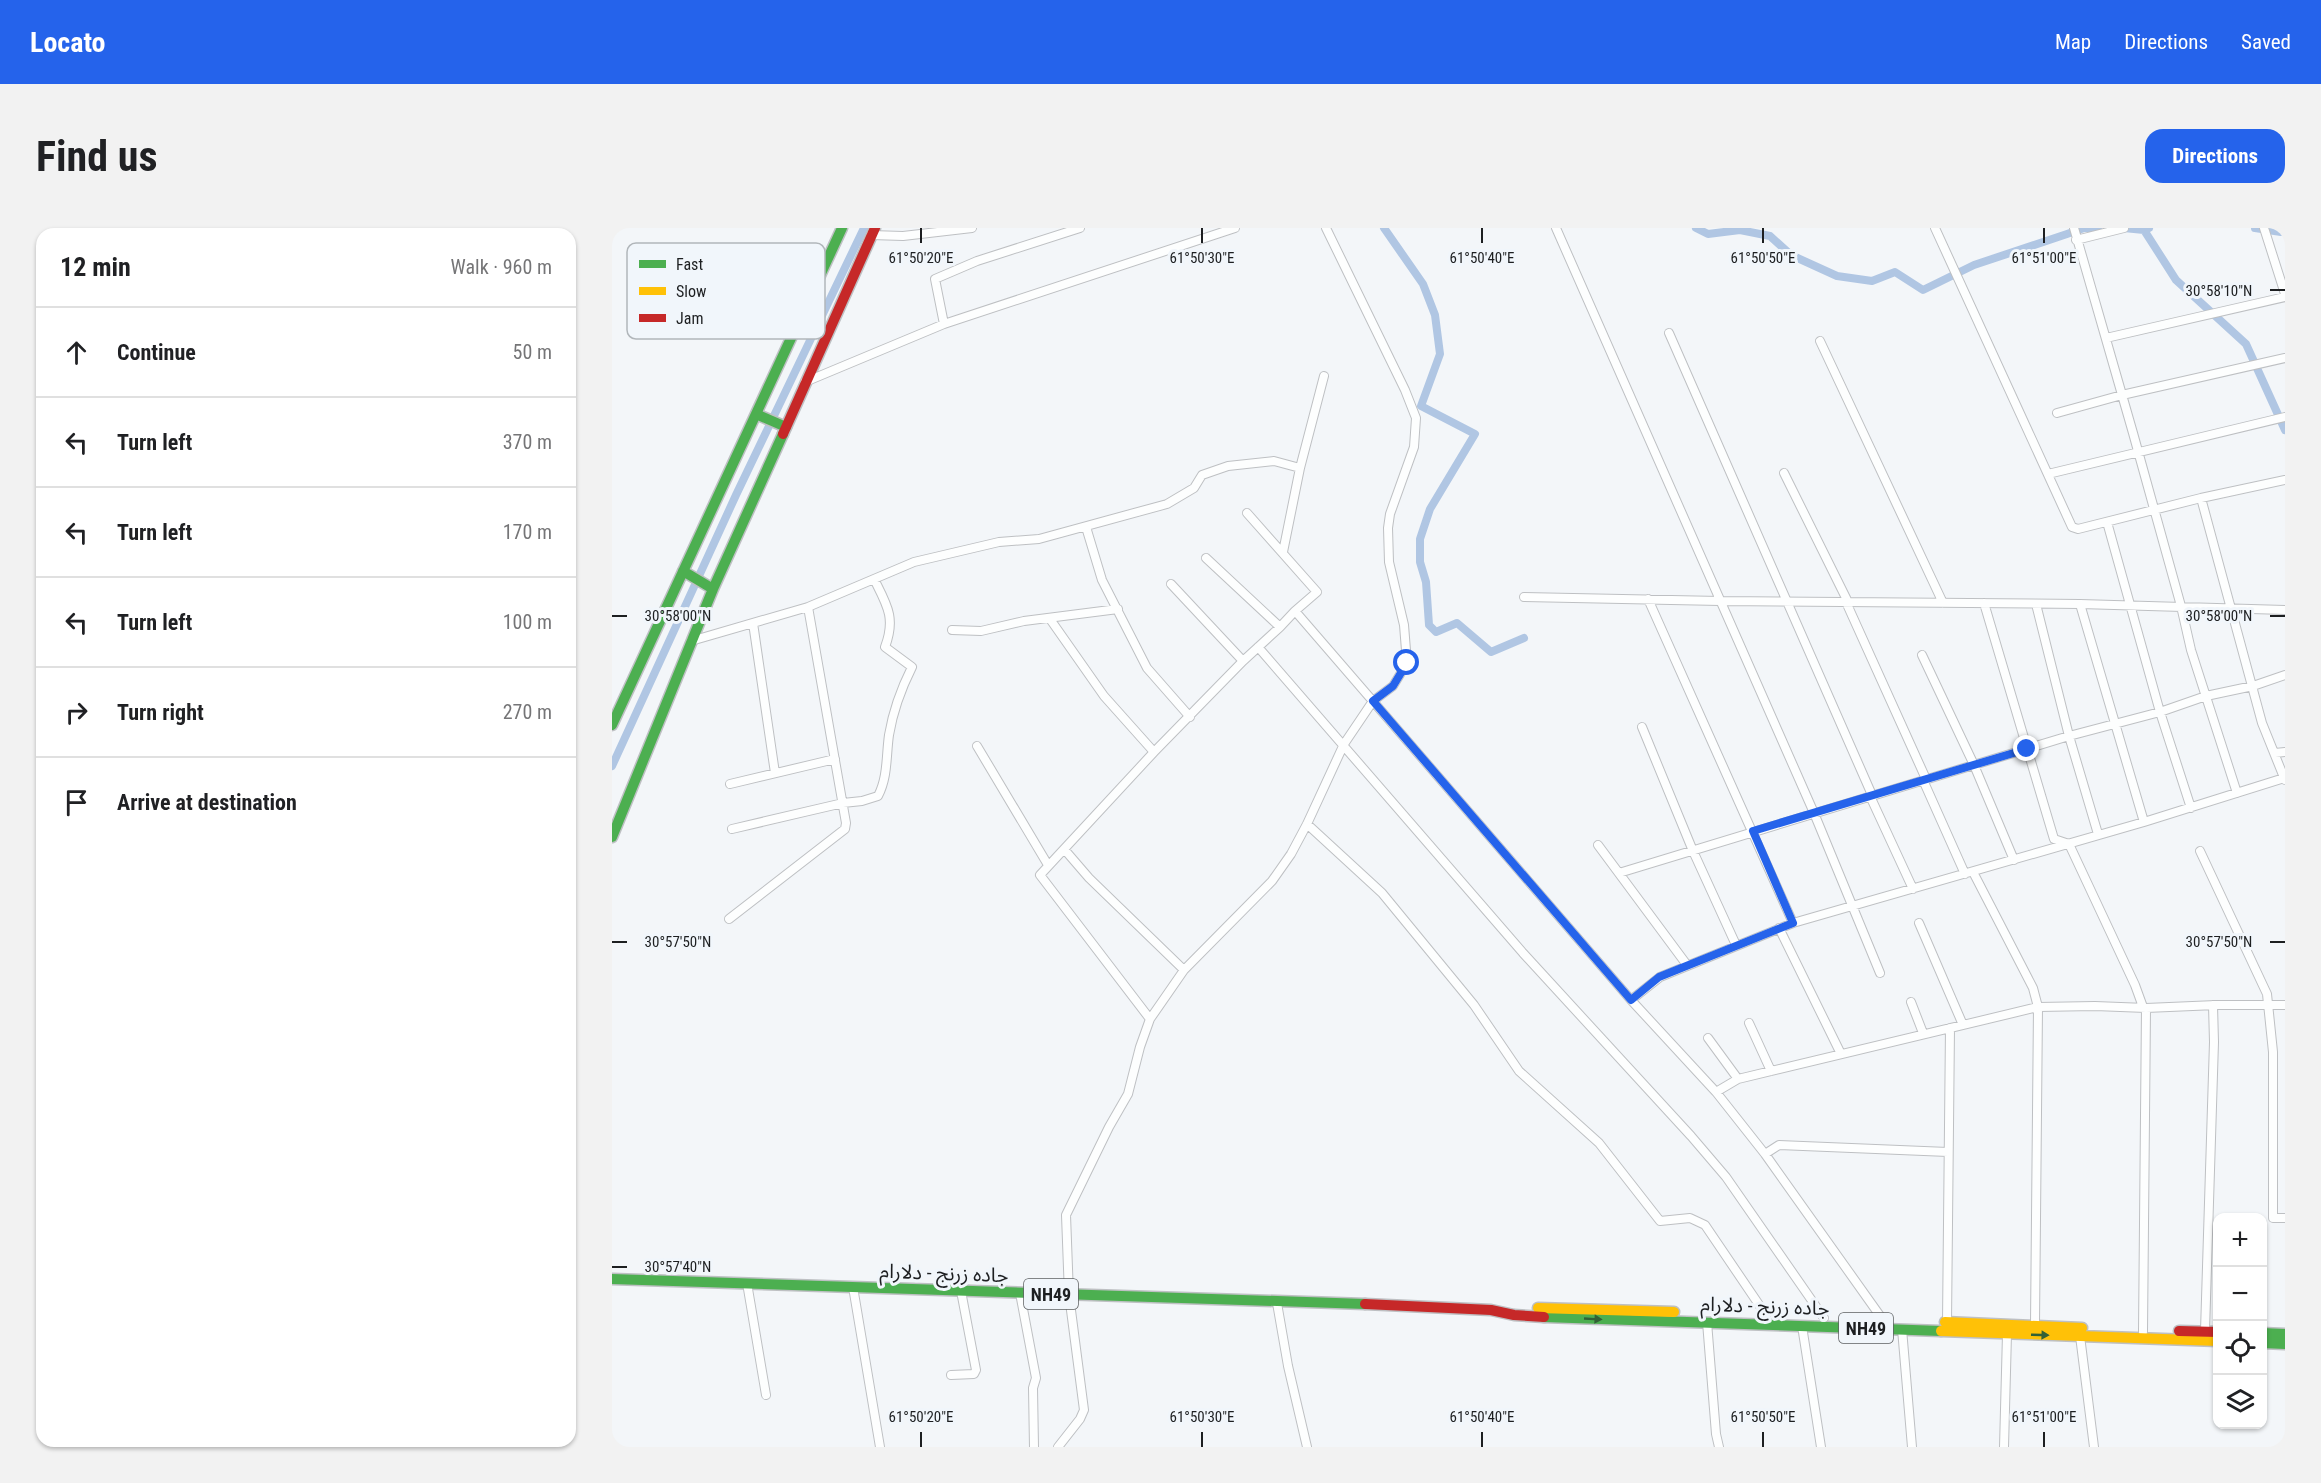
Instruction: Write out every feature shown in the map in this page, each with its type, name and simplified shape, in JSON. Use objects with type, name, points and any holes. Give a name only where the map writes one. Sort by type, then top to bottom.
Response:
[{"type":"main road","points":[[825,265],[842,228]]},
{"type":"main road","points":[[825,336],[873,232]]},
{"type":"main road","points":[[612,724],[791,339]]},
{"type":"main road","points":[[612,837],[713,589],[824,339]]},
{"type":"main road","points":[[756,414],[786,427]]},
{"type":"main road","points":[[683,571],[713,589]]},
{"type":"main road","name":"جاده زرنج - دلارام","points":[[612,1279],[1491,1310],[1514,1307],[2035,1324],[2143,1332],[2213,1332]]},
{"type":"main road","name":"جاده زرنج - دلارام","points":[[1491,1310],[1514,1316],[2213,1341]]},
{"type":"main road","points":[[2267,1333],[2285,1334]]},
{"type":"main road","points":[[2267,1343],[2285,1344]]},
{"type":"street","points":[[873,232],[903,236],[972,228]]},
{"type":"street","points":[[944,324],[934,279],[977,261],[1080,228]]},
{"type":"street","points":[[804,382],[944,324],[1235,228]]},
{"type":"street","points":[[1058,1447],[1080,1419],[1084,1410],[1069,1295],[1066,1215],[1109,1127],[1128,1094],[1150,1019],[1184,970],[1272,881],[1291,854],[1307,824],[1344,744],[1373,701],[1393,686],[1407,663],[1404,625],[1389,562],[1388,528],[1390,514],[1414,447],[1416,418],[1405,390],[1326,228]]},
{"type":"street","points":[[1556,228],[1814,813],[1880,973]]},
{"type":"street","points":[[1935,228],[2072,527],[2078,529],[2200,498],[2285,480]]},
{"type":"street","points":[[2076,240],[2124,228]]},
{"type":"street","points":[[2106,338],[2285,296],[2264,228]]},
{"type":"street","points":[[2074,229],[2181,606],[2191,650],[2237,793]]},
{"type":"street","points":[[1669,333],[1913,889]]},
{"type":"street","points":[[1820,341],[1943,603]]},
{"type":"street","points":[[2057,413],[2122,395],[2285,358]]},
{"type":"street","points":[[1283,552],[1300,468],[1324,376]]},
{"type":"street","points":[[2048,474],[2285,417]]},
{"type":"street","points":[[691,641],[808,607],[914,562],[999,542],[1039,539],[1167,504],[1194,488],[1202,475],[1228,466],[1274,461],[1300,468]]},
{"type":"street","points":[[1784,473],[1847,602],[1925,780],[1969,873],[2033,988],[2038,1007],[2035,1324]]},
{"type":"street","points":[[1631,1000],[1659,977],[1793,923],[2284,780],[2262,723],[2200,498]]},
{"type":"street","points":[[1150,1019],[1041,879],[1041,872],[1243,661],[1317,592],[1247,513]]},
{"type":"street","points":[[2107,522],[2160,712],[2191,808]]},
{"type":"street","points":[[1086,527],[1102,580],[1147,668],[1190,717]]},
{"type":"street","points":[[1206,558],[1280,627]]},
{"type":"street","points":[[732,829],[878,796],[884,784],[890,734],[899,694],[912,667],[885,647],[891,630],[888,606],[874,579]]},
{"type":"street","points":[[1172,585],[1243,661]]},
{"type":"street","points":[[1524,597],[2080,604],[2285,610]]},
{"type":"street","points":[[1648,599],[1793,923]]},
{"type":"street","points":[[1984,603],[2054,839],[2069,844],[2145,1008],[2143,1332]]},
{"type":"street","points":[[2036,604],[2069,736],[2098,834]]},
{"type":"street","points":[[2080,604],[2144,822]]},
{"type":"street","points":[[729,919],[845,830],[843,803],[808,607]]},
{"type":"street","points":[[952,630],[981,631],[1024,621],[1118,609]]},
{"type":"street","points":[[1295,611],[1631,1000],[1716,1092],[1765,1154],[1883,1320]]},
{"type":"street","points":[[1050,619],[1104,696],[1154,752]]},
{"type":"street","points":[[753,623],[775,773]]},
{"type":"street","points":[[1258,647],[1523,953],[1726,1177],[1824,1318]]},
{"type":"street","points":[[1922,655],[1974,765],[2014,860]]},
{"type":"street","points":[[1619,873],[2069,736],[2160,712],[2206,696],[2253,686],[2285,675]]},
{"type":"street","points":[[1642,727],[1736,945]]},
{"type":"street","points":[[977,746],[1048,865]]},
{"type":"street","points":[[2275,753],[2285,752]]},
{"type":"street","points":[[730,784],[835,759]]},
{"type":"street","points":[[1307,824],[1382,893],[1474,1005],[1519,1071],[1599,1143],[1660,1221],[1690,1218],[1705,1226],[1767,1315]]},
{"type":"street","points":[[1598,845],[1687,965]]},
{"type":"street","points":[[1064,849],[1089,878],[1184,970]]},
{"type":"street","points":[[2200,851],[2267,994],[2273,1052],[2273,1218],[2285,1218]]},
{"type":"street","points":[[1919,923],[1963,1025]]},
{"type":"street","points":[[1779,928],[1841,1054]]},
{"type":"street","points":[[1911,1002],[1923,1034]]},
{"type":"street","points":[[2205,1331],[2214,1042],[2213,1005]]},
{"type":"street","points":[[1716,1092],[1738,1079],[2038,1007],[2145,1008],[2285,1005]]},
{"type":"street","points":[[1749,1023],[1771,1071]]},
{"type":"street","points":[[1947,1322],[1950,1028]]},
{"type":"street","points":[[1708,1038],[1738,1079]]},
{"type":"street","points":[[1765,1154],[1779,1145],[1948,1152]]},
{"type":"street","points":[[747,1283],[766,1395]]},
{"type":"street","points":[[854,1287],[880,1447]]},
{"type":"street","points":[[951,1375],[974,1374],[976,1370],[961,1291]]},
{"type":"street","points":[[1020,1293],[1036,1378],[1033,1388],[1034,1447]]},
{"type":"street","points":[[1277,1303],[1288,1366],[1307,1447]]},
{"type":"street","points":[[1707,1322],[1719,1447]]},
{"type":"street","points":[[1802,1326],[1821,1447]]},
{"type":"street","points":[[1902,1329],[1912,1447]]},
{"type":"street","points":[[2004,1447],[2007,1334]]},
{"type":"street","points":[[2080,1336],[2094,1447]]},
{"type":"waterway","points":[[825,309],[864,228]]},
{"type":"waterway","points":[[1384,228],[1423,284],[1435,315],[1440,354],[1421,406],[1475,434],[1430,509],[1420,539],[1420,562],[1426,582],[1429,625],[1436,632],[1457,623],[1491,652],[1524,638]]},
{"type":"waterway","points":[[1696,228],[1708,234],[1740,230],[1770,236],[1791,255],[1837,276],[1872,281],[1895,272],[1923,290],[1974,265],[2084,228],[2098,228]]},
{"type":"waterway","points":[[2124,228],[2144,230],[2149,228]]},
{"type":"waterway","points":[[2255,228],[2281,232],[2285,230]]},
{"type":"waterway","points":[[2144,230],[2176,280],[2246,344],[2285,430]]},
{"type":"waterway","points":[[612,766],[736,495],[811,339]]},
{"type":"traffic: fast","points":[[825,265],[842,228]]},
{"type":"traffic: fast","points":[[612,725],[791,339]]},
{"type":"traffic: fast","points":[[756,414],[786,427]]},
{"type":"traffic: fast","points":[[612,837],[713,589],[783,434]]},
{"type":"traffic: fast","points":[[683,571],[713,589]]},
{"type":"traffic: fast","points":[[612,1279],[1365,1304]]},
{"type":"traffic: fast","points":[[1544,1317],[1941,1331]]},
{"type":"traffic: fast","points":[[2267,1333],[2285,1334]]},
{"type":"traffic: fast","points":[[2267,1343],[2285,1344]]},
{"type":"traffic: slow","points":[[1538,1308],[1674,1312]]},
{"type":"traffic: slow","points":[[1945,1322],[2082,1328]]},
{"type":"traffic: slow","points":[[1941,1331],[2213,1341]]},
{"type":"traffic: jam","points":[[783,434],[875,228]]},
{"type":"traffic: jam","points":[[1365,1304],[1491,1310],[1514,1315],[1544,1317]]},
{"type":"traffic: jam","points":[[2179,1331],[2213,1332]]},
{"type":"route","points":[[1407,663],[1393,686],[1373,701],[1631,1000],[1659,977],[1793,923],[1753,831],[2027,749]]}]
